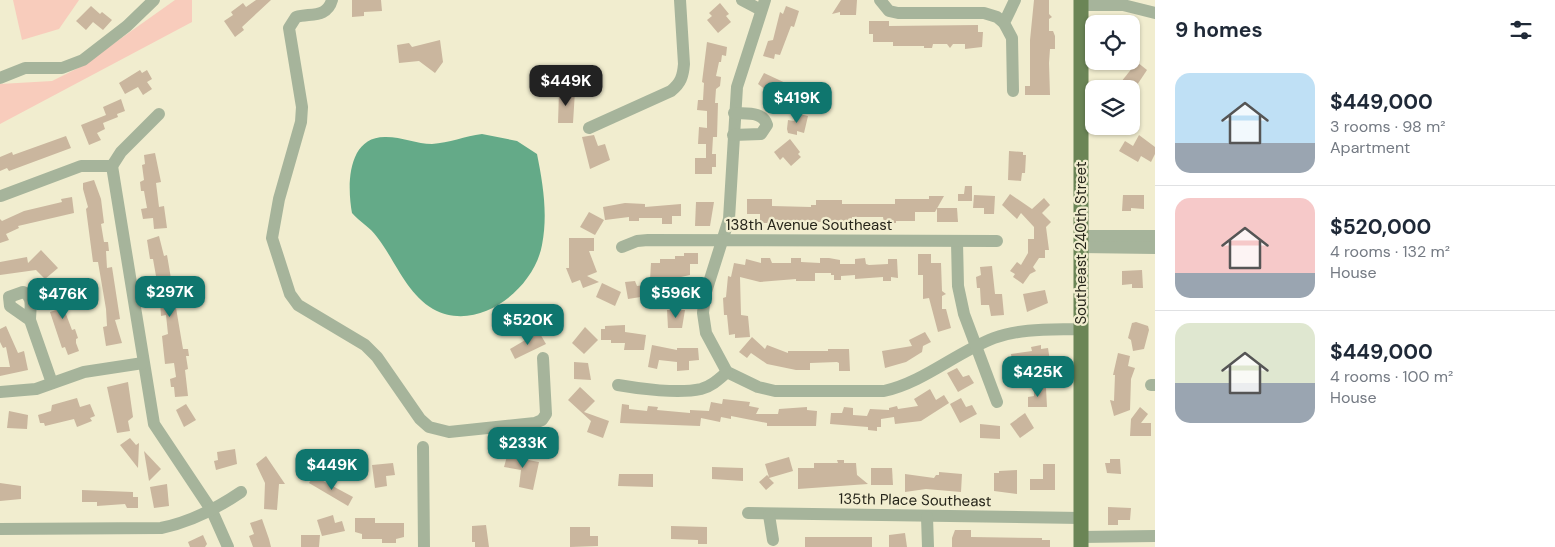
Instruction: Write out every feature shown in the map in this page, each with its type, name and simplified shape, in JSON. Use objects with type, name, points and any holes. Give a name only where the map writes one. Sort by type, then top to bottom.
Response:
[{"type":"main road","name":"Southeast 240th Street","points":[[1081,3],[1081,542]]},
{"type":"street","points":[[0,78],[25,68],[62,68],[83,60],[127,26],[154,0]]},
{"type":"street","points":[[332,0],[327,11],[322,14],[296,17],[289,28],[302,107],[301,122],[279,200],[272,238],[290,294],[298,305],[365,345],[377,357],[414,412],[429,427],[438,431],[449,432],[535,423],[542,420],[546,414],[543,358]]},
{"type":"street","points":[[589,128],[671,91],[678,85],[683,73],[684,64],[680,0]]},
{"type":"street","points":[[742,0],[763,5],[739,78],[734,113],[732,187],[724,241],[705,295],[703,313],[706,333],[727,372],[743,381],[775,391],[884,391],[916,380],[976,345],[996,337],[1016,333],[1082,329]]},
{"type":"street","points":[[880,0],[889,11],[898,13],[970,6],[996,17],[1004,23],[1012,38],[1013,91]]},
{"type":"street","points":[[1004,23],[1015,0]]},
{"type":"street","points":[[1081,3],[1123,5],[1155,13]]},
{"type":"street","points":[[733,135],[761,134],[766,130],[767,125],[766,120],[755,114],[734,113]]},
{"type":"street","points":[[159,114],[121,152],[112,166],[143,363],[154,424],[212,511],[228,547]]},
{"type":"street","points":[[0,198],[81,166],[112,166]]},
{"type":"street","points":[[1082,242],[1155,236]]},
{"type":"street","name":"138th Avenue Southeast","points":[[622,247],[637,241],[648,240],[997,241]]},
{"type":"street","points":[[957,242],[958,286],[964,314],[997,402]]},
{"type":"street","points":[[1082,242],[1155,248]]},
{"type":"street","points":[[30,320],[52,384]]},
{"type":"street","points":[[0,392],[36,389],[94,370],[143,363]]},
{"type":"street","points":[[618,385],[640,389],[701,389],[714,384],[727,372]]},
{"type":"street","points":[[423,447],[424,547]]},
{"type":"street","points":[[0,528],[161,528],[175,525],[212,511],[241,492]]},
{"type":"street","name":"135th Place Southeast","points":[[748,513],[769,515],[1081,518]]},
{"type":"street","points":[[769,515],[773,540]]},
{"type":"street","points":[[927,517],[928,547]]},
{"type":"street","points":[[1081,542],[1155,536]]},
{"type":"shaded area","points":[[13,0],[79,0],[59,29],[22,40]]},
{"type":"shaded area","points":[[175,0],[192,0],[192,22],[0,124],[0,84],[52,81],[82,66]]},
{"type":"shaded area","points":[[482,134],[517,141],[537,154],[545,210],[542,245],[537,261],[528,277],[516,291],[501,303],[485,311],[468,316],[450,315],[433,309],[415,294],[374,233],[352,213],[350,177],[357,153],[373,139],[392,137],[432,144]]},
{"type":"building","points":[[256,0],[271,0],[242,27],[244,30],[235,37],[224,21],[233,15],[231,12],[243,3],[246,7]]},
{"type":"building","points":[[352,0],[381,0],[382,11],[364,12],[364,16],[352,17]]},
{"type":"building","points":[[841,0],[857,0],[856,15],[840,15],[840,12],[832,14]]},
{"type":"building","points":[[1034,0],[1049,0],[1049,14],[1052,17],[1049,19],[1049,31],[1053,31],[1055,36],[1055,49],[1050,49],[1050,95],[1025,95],[1025,86],[1030,86],[1030,40]]},
{"type":"building","points":[[720,3],[729,14],[726,16],[731,22],[718,33],[707,20],[712,16],[709,13]]},
{"type":"building","points":[[91,6],[100,14],[102,12],[112,20],[103,30],[93,22],[86,30],[76,21]]},
{"type":"building","points":[[786,6],[799,11],[794,27],[791,26],[780,55],[775,54],[774,59],[763,56],[768,41],[773,40],[780,12],[783,14]]},
{"type":"building","points":[[869,21],[889,21],[889,26],[978,25],[978,32],[983,32],[982,47],[965,49],[965,44],[953,44],[950,48],[947,44],[933,44],[932,48],[924,48],[924,46],[893,46],[893,42],[873,42],[873,34],[869,34]]},
{"type":"building","points":[[440,40],[443,62],[435,73],[419,61],[399,63],[397,45],[409,43],[412,47]]},
{"type":"building","points":[[707,42],[727,47],[726,56],[722,55],[716,76],[721,77],[720,86],[716,89],[715,103],[718,103],[717,137],[713,137],[712,154],[716,154],[716,167],[712,167],[712,174],[695,174],[695,158],[706,158],[706,144],[698,144],[699,127],[707,128],[707,111],[697,110],[698,100],[703,100],[704,83],[702,82]]},
{"type":"building","points":[[1140,64],[1147,70],[1140,80],[1123,80],[1131,70],[1140,70]]},
{"type":"building","points":[[140,70],[142,73],[147,70],[152,79],[147,82],[152,89],[143,95],[138,87],[125,94],[119,83]]},
{"type":"building","points":[[764,73],[792,86],[796,82],[806,91],[803,95],[805,96],[794,109],[776,92],[774,96],[758,84]]},
{"type":"building","points":[[559,91],[575,91],[573,123],[558,123]]},
{"type":"building","points":[[121,99],[125,111],[117,114],[118,117],[103,123],[105,129],[97,133],[101,140],[89,145],[81,125],[106,115],[103,107]]},
{"type":"building","points":[[795,113],[808,116],[804,133],[797,131],[797,135],[788,133],[787,129],[788,120],[794,121]]},
{"type":"building","points":[[594,135],[598,146],[605,144],[610,160],[590,169],[582,137]]},
{"type":"building","points":[[1139,135],[1155,147],[1155,154],[1151,162],[1141,156],[1138,162],[1119,151],[1125,141],[1133,146]]},
{"type":"building","points":[[66,136],[71,148],[9,171],[7,168],[0,171],[0,157],[12,152],[13,155]]},
{"type":"building","points":[[790,139],[800,152],[798,154],[801,157],[791,166],[783,157],[780,160],[774,152]]},
{"type":"building","points":[[1009,151],[1023,152],[1023,155],[1026,155],[1025,173],[1022,173],[1021,181],[1008,180]]},
{"type":"building","points":[[155,153],[161,182],[156,183],[159,207],[164,206],[167,228],[154,229],[153,218],[143,219],[141,209],[147,208],[144,191],[141,191],[140,182],[144,180],[142,165],[145,164],[144,155]]},
{"type":"building","points":[[94,180],[101,199],[104,223],[101,224],[104,242],[108,242],[109,251],[106,251],[107,268],[112,267],[120,319],[115,320],[122,343],[106,346],[103,327],[107,326],[106,309],[98,262],[93,262],[86,209],[88,207],[83,189],[83,183]]},
{"type":"building","points":[[965,186],[972,186],[972,201],[958,201],[958,194],[964,194]]},
{"type":"building","points":[[1010,194],[1032,209],[1044,198],[1050,205],[1042,213],[1051,222],[1046,227],[1049,250],[1045,250],[1045,258],[1039,258],[1033,267],[1036,271],[1030,274],[1023,284],[1013,277],[1015,274],[1010,271],[1017,262],[1021,265],[1028,253],[1028,239],[1034,239],[1034,227],[1021,213],[1017,219],[1002,205]]},
{"type":"building","points":[[974,195],[995,196],[994,214],[984,214],[984,208],[973,208]]},
{"type":"building","points":[[1123,195],[1144,195],[1144,209],[1131,208],[1131,211],[1122,211]]},
{"type":"building","points":[[929,196],[944,196],[935,212],[915,212],[915,221],[896,221],[896,223],[884,223],[883,217],[852,217],[852,222],[793,222],[772,219],[772,223],[760,223],[760,214],[747,214],[747,199],[772,199],[772,206],[811,207],[811,205],[816,205],[816,200],[842,200],[842,204],[895,204],[895,199],[929,199]]},
{"type":"building","points":[[72,197],[74,213],[18,226],[19,228],[6,234],[9,240],[0,243],[0,219],[2,221],[24,211],[62,202],[61,199]]},
{"type":"building","points":[[696,202],[714,202],[710,226],[695,226]]},
{"type":"building","points":[[625,203],[645,204],[645,207],[681,204],[681,216],[672,216],[672,224],[662,224],[662,218],[639,218],[639,221],[629,221],[629,217],[605,220],[603,207]]},
{"type":"building","points":[[937,208],[957,208],[958,222],[937,222]]},
{"type":"building","points":[[589,212],[604,220],[595,235],[580,227]]},
{"type":"building","points":[[159,236],[164,256],[167,255],[183,349],[188,349],[189,356],[186,356],[188,369],[185,370],[188,396],[175,397],[174,387],[171,387],[170,379],[176,377],[174,363],[165,364],[162,336],[168,334],[166,315],[161,316],[159,286],[155,286],[153,277],[156,276],[153,259],[150,259],[147,240]]},
{"type":"building","points":[[569,238],[594,238],[594,251],[589,251],[597,272],[587,276],[599,282],[583,288],[580,280],[572,283],[566,268],[569,268]]},
{"type":"building","points":[[41,250],[58,268],[45,279],[36,270],[0,275],[0,262],[27,257],[28,263]]},
{"type":"building","points":[[684,253],[698,253],[698,264],[690,264],[690,275],[681,277],[681,280],[650,280],[651,263],[660,263],[660,259],[675,259],[675,256],[684,256]]},
{"type":"building","points":[[918,254],[931,254],[931,263],[941,263],[942,291],[946,294],[942,296],[942,309],[946,309],[951,328],[938,332],[929,298],[923,299],[923,275],[918,275]]},
{"type":"building","points":[[761,258],[770,258],[772,263],[791,263],[791,258],[801,258],[801,262],[820,263],[820,258],[829,258],[840,260],[840,264],[855,264],[855,259],[865,258],[866,264],[869,265],[888,264],[888,259],[897,259],[898,278],[891,277],[891,281],[883,281],[883,277],[855,279],[855,275],[841,276],[841,280],[834,280],[834,275],[831,275],[831,273],[815,273],[815,281],[796,281],[796,279],[760,282],[740,277],[741,315],[748,316],[750,337],[735,338],[735,334],[729,335],[727,315],[724,315],[723,298],[726,297],[728,276],[731,277],[734,263],[745,265],[746,259],[761,263]]},
{"type":"building","points":[[992,266],[995,294],[1002,294],[1004,315],[991,316],[989,305],[981,305],[980,288],[977,288],[976,277],[981,275],[980,267]]},
{"type":"building","points":[[1142,270],[1143,288],[1132,288],[1132,284],[1122,285],[1122,271]]},
{"type":"building","points":[[61,281],[69,298],[61,301],[72,330],[75,329],[78,338],[76,343],[79,351],[68,355],[65,347],[62,348],[50,312],[56,310],[50,285]]},
{"type":"building","points":[[635,281],[637,286],[645,285],[647,296],[628,299],[625,282]]},
{"type":"building","points":[[602,283],[621,292],[615,306],[596,297]]},
{"type":"building","points":[[1045,290],[1048,303],[1027,312],[1023,294]]},
{"type":"building","points":[[667,310],[685,310],[682,328],[668,328]]},
{"type":"building","points":[[1136,322],[1148,326],[1149,330],[1144,349],[1133,351],[1131,340],[1128,338],[1132,323]]},
{"type":"building","points":[[625,325],[625,332],[646,335],[644,350],[624,350],[625,343],[611,343],[611,340],[601,340],[601,329],[605,329],[605,326]]},
{"type":"building","points":[[6,326],[18,353],[24,351],[28,370],[0,376],[0,367],[10,367],[6,347],[3,348],[0,342],[0,329]]},
{"type":"building","points":[[585,327],[598,340],[584,354],[572,343]]},
{"type":"building","points":[[539,332],[546,344],[515,359],[510,349]]},
{"type":"building","points":[[925,332],[931,342],[923,346],[922,352],[906,362],[885,368],[882,351],[912,346],[909,340]]},
{"type":"building","points":[[752,337],[765,349],[767,345],[788,353],[788,351],[849,349],[850,371],[839,371],[839,363],[837,362],[810,363],[810,370],[796,370],[767,364],[751,353],[747,358],[739,352]]},
{"type":"building","points":[[652,345],[677,350],[677,348],[698,348],[699,360],[689,361],[689,370],[677,371],[677,362],[659,360],[657,369],[648,367]]},
{"type":"building","points":[[1041,345],[1041,349],[1048,348],[1050,361],[1025,364],[1026,374],[1005,377],[1003,363],[1012,361],[1011,354],[1032,351],[1031,347]]},
{"type":"building","points":[[1118,353],[1130,356],[1128,366],[1135,368],[1131,379],[1130,410],[1114,416],[1110,400],[1114,401],[1115,375],[1113,375]]},
{"type":"building","points":[[574,362],[588,363],[591,380],[574,379]]},
{"type":"building","points":[[957,368],[963,377],[969,375],[974,383],[958,392],[947,373]]},
{"type":"building","points":[[128,382],[133,417],[128,421],[130,431],[117,433],[107,387]]},
{"type":"building","points":[[580,387],[595,401],[584,412],[609,421],[603,438],[587,432],[591,421],[568,400]]},
{"type":"building","points":[[1034,388],[1046,388],[1047,407],[1028,407],[1028,397],[1034,396]]},
{"type":"building","points":[[930,389],[936,400],[944,395],[949,403],[921,421],[895,424],[894,417],[881,419],[881,427],[877,427],[877,431],[868,430],[868,427],[830,424],[831,413],[842,413],[844,407],[853,408],[853,415],[867,416],[870,409],[889,410],[889,408],[897,406],[898,409],[918,406],[914,399]]},
{"type":"building","points":[[77,398],[80,407],[90,404],[95,416],[90,418],[92,421],[77,427],[74,419],[45,426],[44,423],[40,423],[38,415],[51,411],[52,405]]},
{"type":"building","points":[[961,398],[966,407],[972,405],[977,414],[960,423],[950,404]]},
{"type":"building","points":[[723,399],[750,402],[749,406],[759,408],[756,414],[778,414],[779,409],[807,407],[807,410],[817,411],[816,426],[767,426],[767,423],[731,416],[731,419],[721,417],[720,422],[701,418],[700,426],[620,423],[622,404],[629,405],[629,409],[647,411],[648,406],[658,407],[657,410],[690,413],[690,410],[709,411],[711,402],[722,404]]},
{"type":"building","points":[[186,404],[196,420],[184,427],[176,410]]},
{"type":"building","points":[[1140,407],[1148,414],[1141,423],[1151,423],[1151,436],[1130,436],[1131,419]]},
{"type":"building","points":[[9,411],[28,415],[27,429],[7,428]]},
{"type":"building","points":[[1025,413],[1034,428],[1020,438],[1010,424]]},
{"type":"building","points":[[980,424],[1000,426],[1000,439],[980,438]]},
{"type":"building","points":[[130,438],[136,445],[139,443],[138,468],[120,445]]},
{"type":"building","points":[[235,449],[237,464],[216,470],[214,461],[218,460],[217,452]]},
{"type":"building","points":[[509,449],[518,451],[517,458],[539,462],[533,490],[519,487],[521,470],[504,467]]},
{"type":"building","points":[[144,451],[161,469],[149,481]]},
{"type":"building","points":[[266,456],[285,484],[279,484],[277,510],[264,509],[265,483],[256,464]]},
{"type":"building","points":[[789,457],[793,471],[769,478],[774,483],[766,490],[759,482],[767,475],[769,477],[765,464]]},
{"type":"building","points":[[1110,459],[1120,459],[1121,474],[1107,473],[1105,463],[1110,463]]},
{"type":"building","points":[[837,460],[844,460],[844,463],[856,463],[857,475],[868,484],[798,489],[798,468],[814,468],[814,463],[838,463]]},
{"type":"building","points":[[393,463],[395,475],[386,476],[387,486],[375,488],[372,465]]},
{"type":"building","points":[[1043,464],[1055,464],[1055,490],[1030,490],[1030,479],[1043,479]]},
{"type":"building","points":[[712,467],[743,468],[743,481],[712,479]]},
{"type":"building","points":[[871,468],[892,468],[893,485],[871,485]]},
{"type":"building","points":[[1017,470],[1017,494],[994,491],[994,473]]},
{"type":"building","points":[[939,472],[962,474],[961,492],[926,489],[905,492],[905,474],[934,478],[936,475],[939,475]]},
{"type":"building","points":[[619,474],[653,474],[653,487],[618,486]]},
{"type":"building","points":[[314,476],[353,497],[348,506],[309,483]]},
{"type":"building","points":[[0,483],[21,486],[21,499],[0,501]]},
{"type":"building","points":[[167,484],[169,506],[154,508],[150,487]]},
{"type":"building","points":[[82,490],[133,492],[133,497],[138,497],[138,508],[127,508],[125,504],[97,506],[97,502],[82,502]]},
{"type":"building","points":[[1108,507],[1131,508],[1130,520],[1118,520],[1118,525],[1108,525]]},
{"type":"building","points":[[333,515],[335,523],[342,521],[345,531],[322,536],[317,520]]},
{"type":"building","points":[[355,518],[375,518],[375,523],[404,523],[404,537],[396,539],[396,543],[382,543],[382,539],[362,539],[362,534],[355,532]]},
{"type":"building","points":[[262,519],[271,547],[253,547],[249,536],[254,534],[250,523]]},
{"type":"building","points":[[486,525],[489,547],[475,547],[475,542],[472,542],[472,526]]},
{"type":"building","points":[[671,526],[707,527],[707,544],[698,544],[698,540],[671,539]]},
{"type":"building","points":[[570,527],[590,527],[590,536],[598,536],[598,546],[570,547]]},
{"type":"building","points":[[955,530],[971,530],[971,537],[1042,538],[1042,540],[1050,540],[1050,547],[952,547],[952,538]]},
{"type":"building","points":[[905,533],[907,547],[889,547],[889,535]]},
{"type":"building","points":[[203,535],[207,544],[205,547],[190,547],[188,542]]},
{"type":"building","points":[[301,535],[320,535],[319,547],[301,547]]},
{"type":"building","points":[[805,537],[872,537],[872,547],[805,547]]}]
